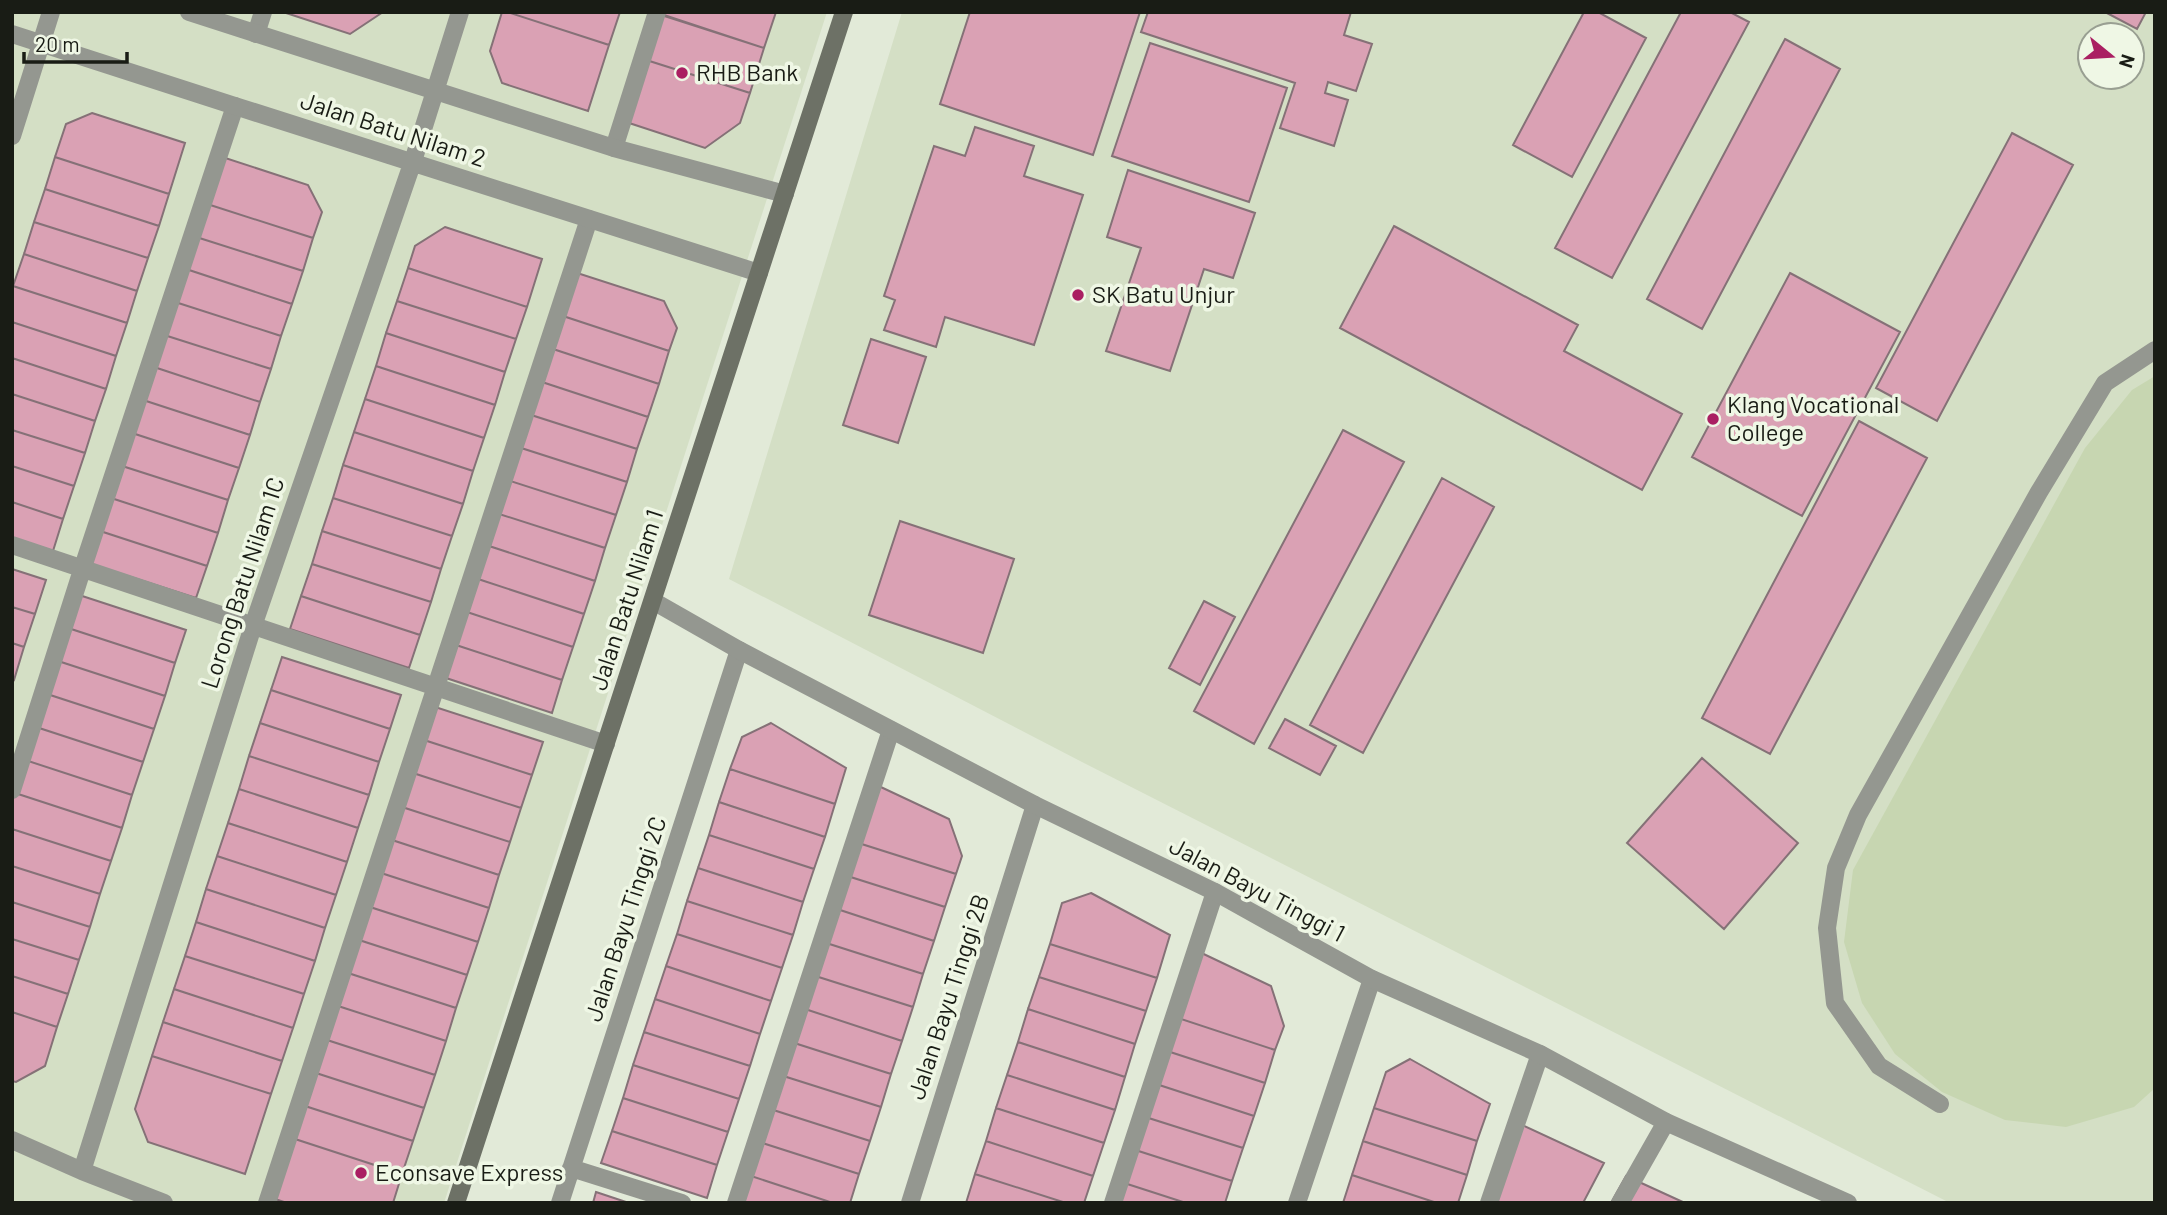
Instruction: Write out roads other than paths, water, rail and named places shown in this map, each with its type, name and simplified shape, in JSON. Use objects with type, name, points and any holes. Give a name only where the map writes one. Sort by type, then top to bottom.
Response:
[{"type":"main road","name":"Jalan Batu Nilam 1","points":[[456,1203],[844,12]]},
{"type":"street","points":[[12,136],[51,12]]},
{"type":"street","name":"Jalan Batu Nilam 2","points":[[189,12],[614,148],[785,194]]},
{"type":"street","points":[[256,34],[263,12]]},
{"type":"street","name":"Lorong Batu Nilam 1C","points":[[82,1171],[253,626],[413,161],[460,12]]},
{"type":"street","points":[[614,148],[657,12]]},
{"type":"street","name":"Jalan Batu Nilam 2","points":[[12,34],[759,273]]},
{"type":"street","points":[[12,790],[235,106]]},
{"type":"street","points":[[267,1203],[589,219]]},
{"type":"street","points":[[1940,1104],[1879,1066],[1835,1003],[1827,928],[1836,868],[1858,815],[2039,492],[2105,383],[2155,350]]},
{"type":"street","points":[[12,545],[606,744]]},
{"type":"street","name":"Jalan Bayu Tinggi 1","points":[[653,601],[739,650],[1035,805],[1215,892],[1372,979],[1540,1054],[1666,1122],[1820,1197],[1848,1203]]},
{"type":"street","name":"Jalan Bayu Tinggi 2C","points":[[560,1203],[739,650]]},
{"type":"street","points":[[736,1203],[891,730]]},
{"type":"street","name":"Jalan Bayu Tinggi 2B","points":[[910,1203],[1035,805]]},
{"type":"street","points":[[1113,1203],[1215,892]]},
{"type":"street","points":[[1297,1203],[1372,979]]},
{"type":"street","points":[[1489,1203],[1540,1054]]},
{"type":"street","points":[[1620,1203],[1666,1122]]},
{"type":"street","points":[[12,1140],[164,1203]]},
{"type":"street","points":[[571,1168],[682,1203]]},
{"type":"place","name":"RHB Bank","points":[[682,73]]},
{"type":"place","name":"SK Batu Unjur","points":[[1078,295]]},
{"type":"place","name":"Klang Vocational College","points":[[1713,419]]},
{"type":"place","name":"Econsave Express","points":[[361,1173]]}]
